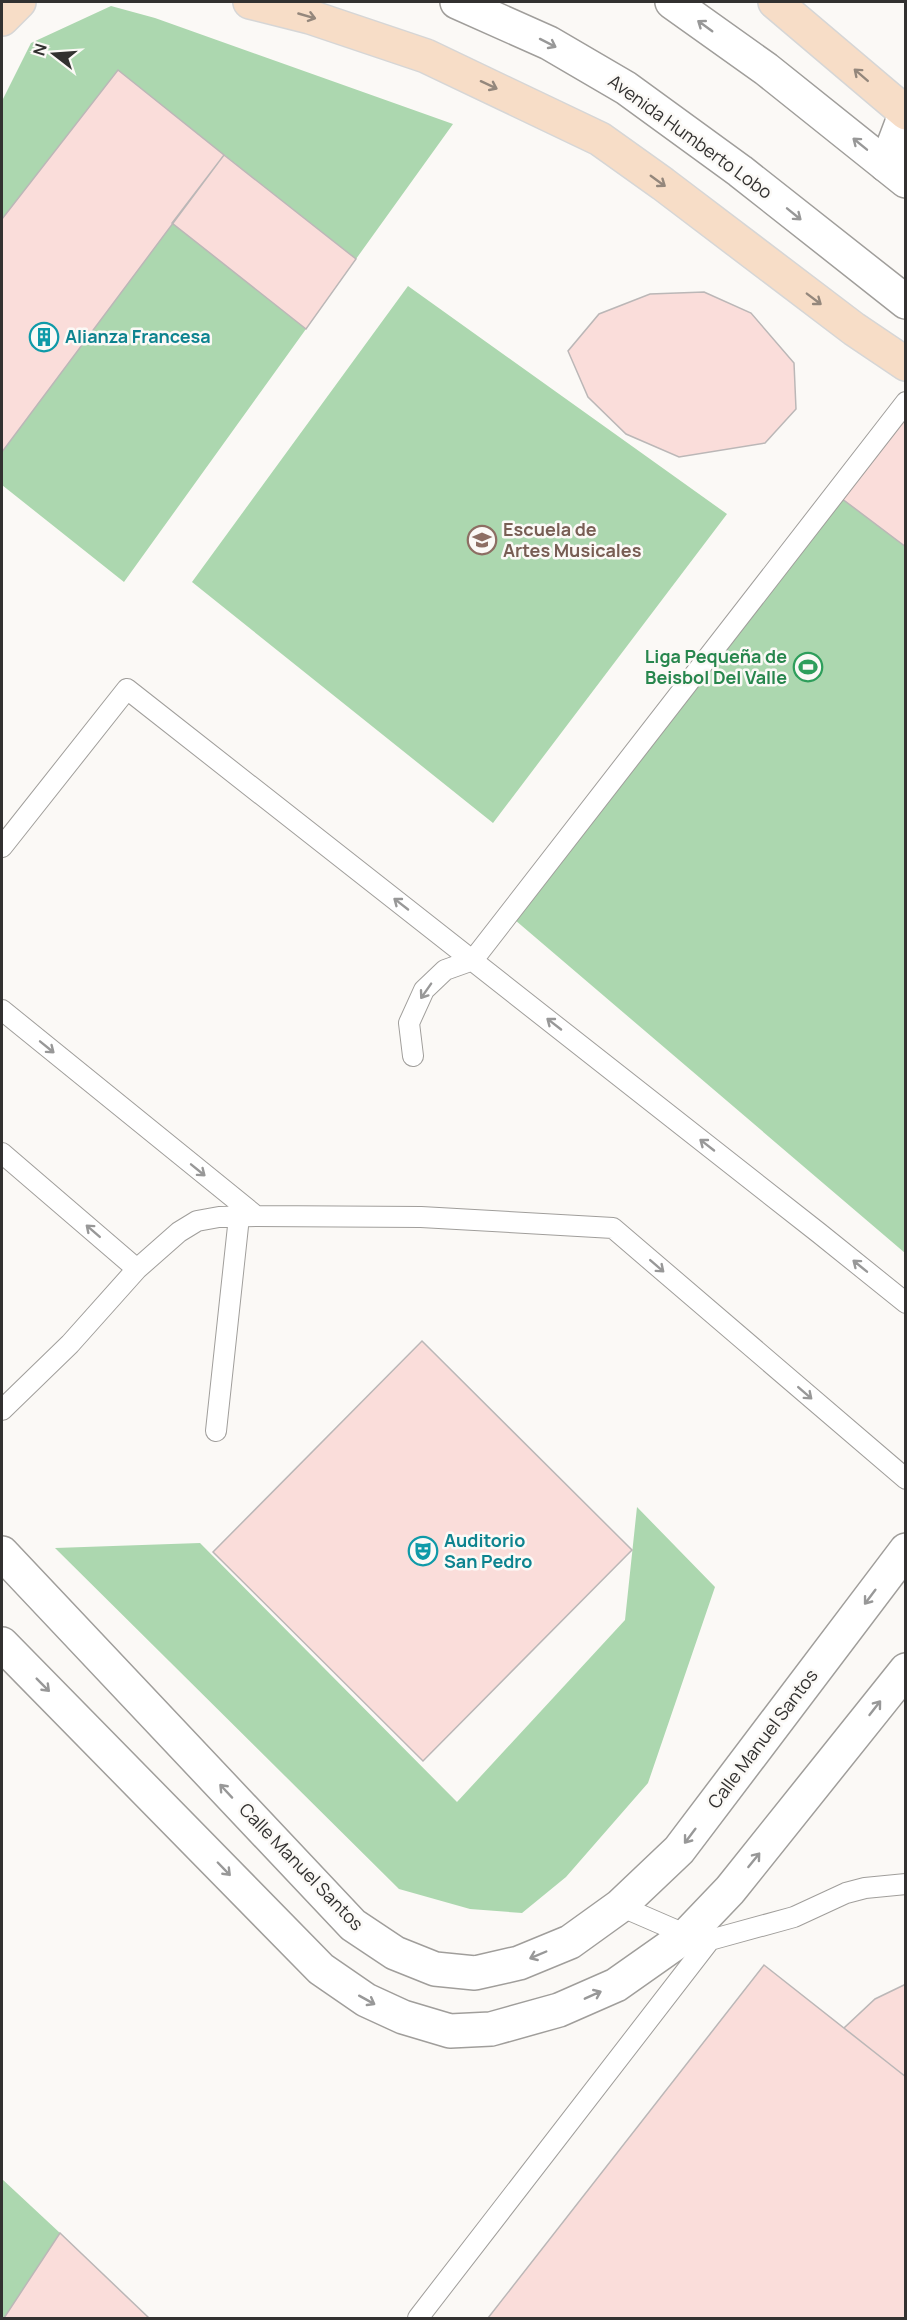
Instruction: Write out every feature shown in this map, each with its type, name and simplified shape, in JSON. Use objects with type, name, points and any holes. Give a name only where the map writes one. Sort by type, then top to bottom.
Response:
[{"type":"main road","points":[[2,19],[19,2]]},
{"type":"main road","points":[[250,2],[310,16],[426,56],[600,139],[854,329],[906,364]]},
{"type":"main road","points":[[775,2],[905,112]]},
{"type":"street","name":"Avenida Humberto Lobo","points":[[457,2],[549,43],[626,88],[740,171],[906,302]]},
{"type":"street","points":[[672,2],[766,69],[896,173]]},
{"type":"street","points":[[896,173],[905,112]]},
{"type":"street","name":"Calle Manuel Santos","points":[[2,1553],[353,1925],[394,1953],[435,1969],[475,1973],[519,1963],[570,1942],[620,1906],[679,1850],[906,1550]]},
{"type":"street","points":[[2,1644],[321,1969],[366,2000],[403,2017],[450,2031],[491,2029],[559,2010],[616,1985],[698,1938],[730,1890],[906,1670]]},
{"type":"lane","points":[[413,1056],[409,1023],[424,990],[445,970],[473,960],[906,402]]},
{"type":"lane","points":[[2,847],[127,689],[906,1303]]},
{"type":"lane","points":[[2,1010],[247,1216]]},
{"type":"lane","points":[[2,1153],[137,1269]]},
{"type":"lane","points":[[216,1431],[247,1216]]},
{"type":"lane","points":[[5,1400],[70,1344],[137,1269],[179,1232],[197,1221],[247,1216],[421,1217],[613,1227],[906,1479]]},
{"type":"lane","points":[[620,1906],[698,1938],[794,1917],[846,1893],[865,1888],[906,1884]]},
{"type":"lane","points":[[418,2319],[698,1938]]},
{"type":"green space","points":[[111,6],[155,18],[453,124],[356,259],[118,71],[2,219],[2,101],[31,43]]},
{"type":"green space","points":[[172,223],[306,329],[124,582],[2,485],[2,452]]},
{"type":"green space","points":[[408,286],[727,514],[493,823],[192,582]]},
{"type":"green space","name":"Liga Pequeña de Beisbol Del Valle","points":[[905,415],[905,1253],[515,920]]},
{"type":"green space","points":[[637,1507],[715,1587],[648,1783],[566,1877],[522,1913],[470,1909],[399,1889],[55,1548],[200,1543],[457,1802],[625,1620]]},
{"type":"green space","points":[[2,2179],[60,2233],[4,2318],[2,2318]]},
{"type":"building","name":"Alianza Francesa","points":[[118,70],[224,155],[2,452],[2,219]]},
{"type":"building","points":[[224,155],[356,259],[306,329],[172,223]]},
{"type":"building","points":[[704,292],[751,313],[794,363],[796,409],[765,443],[679,457],[626,434],[588,397],[568,351],[599,314],[650,294]]},
{"type":"building","points":[[906,415],[906,547],[841,498]]},
{"type":"building","name":"Auditorio San Pedro","points":[[422,1341],[632,1550],[423,1761],[213,1552]]},
{"type":"building","points":[[764,1965],[906,2077],[906,2318],[488,2318]]},
{"type":"building","points":[[906,1984],[906,2077],[844,2028],[875,1999]]},
{"type":"building","points":[[60,2233],[149,2318],[4,2318]]},
{"type":"place","name":"Alianza Francesa","points":[[44,337]]},
{"type":"place","name":"Escuela de Artes Musicales","points":[[482,540]]},
{"type":"place","name":"Liga Pequeña de Beisbol Del Valle","points":[[808,667]]},
{"type":"place","name":"Auditorio San Pedro","points":[[423,1551]]}]
